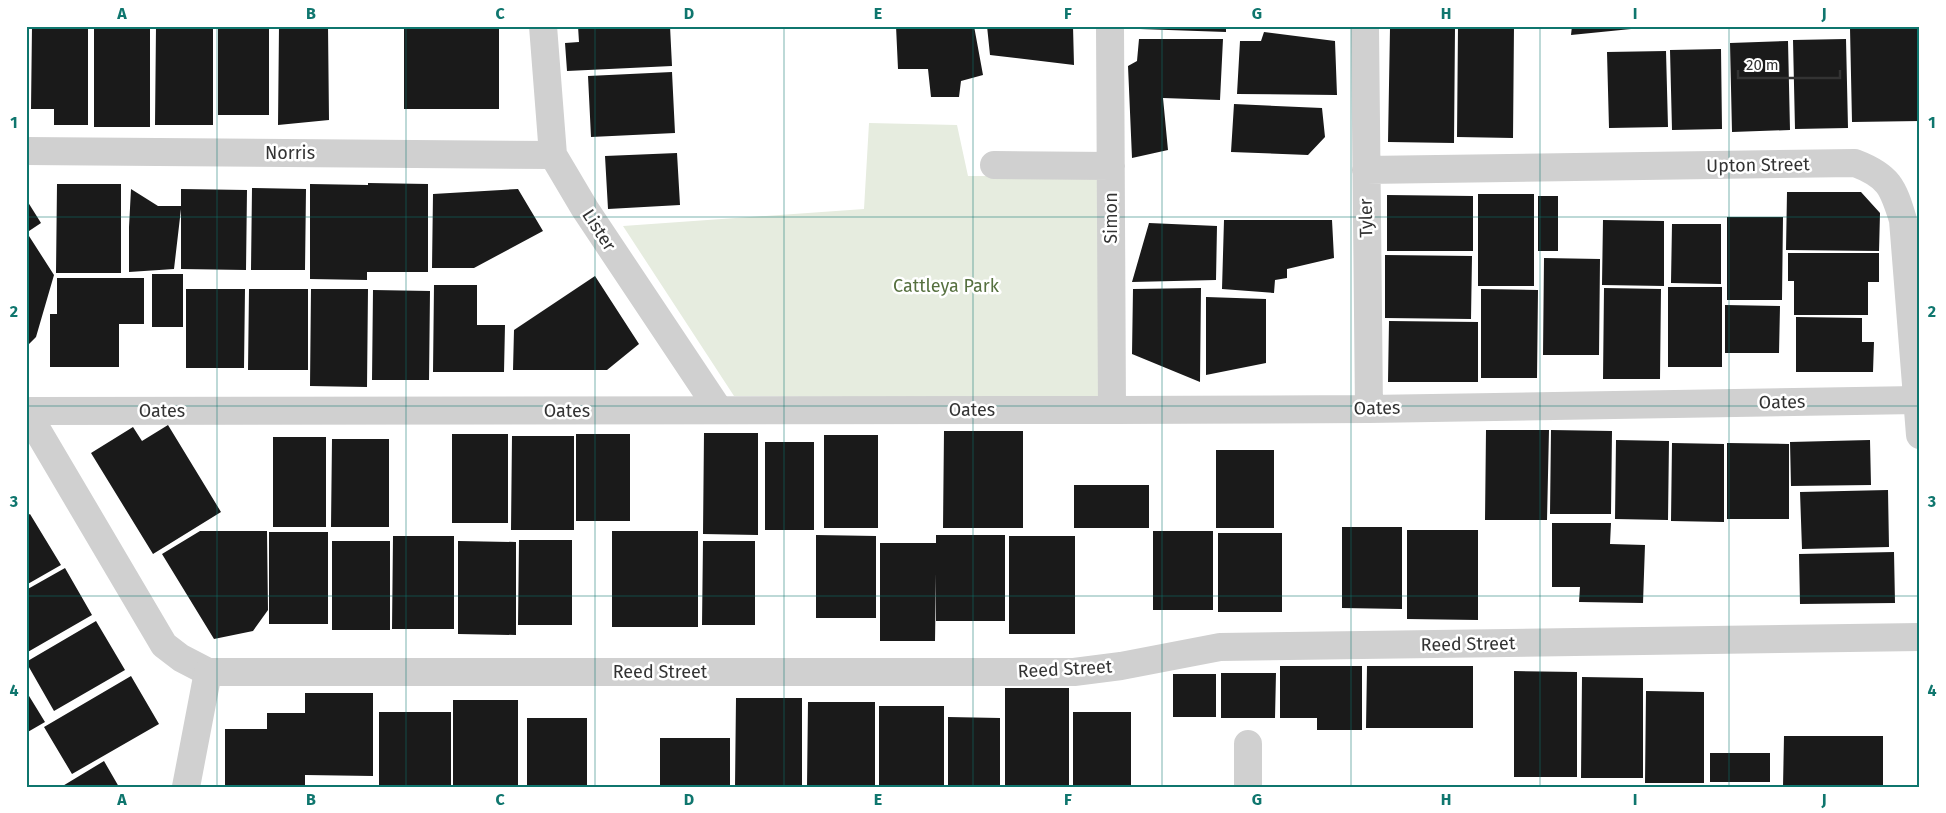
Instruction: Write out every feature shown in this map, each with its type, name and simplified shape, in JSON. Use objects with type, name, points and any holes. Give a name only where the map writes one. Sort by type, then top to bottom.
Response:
[{"type":"street","name":"Lister","points":[[542,26],[553,155],[585,209],[719,410]]},
{"type":"street","name":"Simon","points":[[1110,26],[1112,410]]},
{"type":"street","name":"Tyler","points":[[1365,26],[1368,409]]},
{"type":"street","name":"Norris","points":[[26,151],[553,155]]},
{"type":"street","name":"Upton Street","points":[[1366,170],[1855,163],[1872,170],[1888,182],[1897,200],[1903,220],[1920,435]]},
{"type":"street","points":[[994,165],[1111,166]]},
{"type":"street","name":"Oates","points":[[26,411],[1368,409],[1917,400]]},
{"type":"street","points":[[26,411],[164,645],[180,658],[208,672],[186,787]]},
{"type":"street","name":"Reed Street","points":[[208,672],[1074,672],[1121,666],[1220,647],[1920,638]]},
{"type":"street","points":[[1248,744],[1248,787]]},
{"type":"green space","name":"Cattleya Park","points":[[869,123],[957,125],[968,176],[1102,176],[1104,399],[734,396],[623,226],[864,209]]},
{"type":"building","points":[[32,26],[88,26],[88,125],[54,125],[54,109],[31,109]]},
{"type":"building","points":[[94,26],[150,26],[150,127],[94,127]]},
{"type":"building","points":[[156,26],[213,26],[213,125],[155,125]]},
{"type":"building","points":[[218,26],[269,26],[269,115],[218,115]]},
{"type":"building","points":[[279,26],[328,26],[329,120],[278,125]]},
{"type":"building","points":[[404,26],[499,26],[499,109],[404,109]]},
{"type":"building","points":[[578,26],[670,26],[672,66],[567,71],[565,43],[579,42]]},
{"type":"building","points":[[896,26],[974,26],[983,75],[961,81],[959,97],[931,97],[928,69],[898,69]]},
{"type":"building","points":[[987,26],[1073,26],[1074,65],[990,55]]},
{"type":"building","points":[[1140,26],[1226,26],[1226,32],[1140,29]]},
{"type":"building","points":[[1458,26],[1514,26],[1513,138],[1457,137]]},
{"type":"building","points":[[1572,26],[1641,26],[1641,28],[1571,35]]},
{"type":"building","points":[[1920,26],[1920,121],[1852,122],[1850,28]]},
{"type":"building","points":[[1390,28],[1455,28],[1454,143],[1388,142]]},
{"type":"building","points":[[1264,32],[1335,41],[1337,95],[1237,94],[1240,41],[1261,41]]},
{"type":"building","points":[[1139,39],[1223,39],[1220,100],[1163,98],[1168,150],[1132,158],[1128,66],[1137,61]]},
{"type":"building","points":[[1846,39],[1848,128],[1795,129],[1793,40]]},
{"type":"building","points":[[1788,41],[1790,130],[1732,132],[1730,43]]},
{"type":"building","points":[[1721,49],[1722,129],[1672,130],[1670,50]]},
{"type":"building","points":[[1666,51],[1668,127],[1609,128],[1607,52]]},
{"type":"building","points":[[672,72],[675,133],[591,137],[588,76]]},
{"type":"building","points":[[1234,104],[1322,108],[1325,137],[1308,155],[1231,152]]},
{"type":"building","points":[[677,153],[680,205],[608,209],[605,156]]},
{"type":"building","points":[[368,183],[428,184],[428,272],[367,272],[367,280],[310,279],[310,184],[368,185]]},
{"type":"building","points":[[57,184],[121,184],[121,273],[56,273]]},
{"type":"building","points":[[252,188],[306,189],[305,270],[251,270]]},
{"type":"building","points":[[131,189],[158,206],[181,206],[181,189],[247,190],[246,270],[181,269],[181,209],[174,269],[129,272]]},
{"type":"building","points":[[518,189],[543,231],[474,268],[432,268],[433,194]]},
{"type":"building","points":[[1787,192],[1861,192],[1880,213],[1879,251],[1786,250]]},
{"type":"building","points":[[1478,194],[1534,194],[1534,286],[1478,286]]},
{"type":"building","points":[[1387,195],[1473,196],[1473,251],[1387,251]]},
{"type":"building","points":[[1538,196],[1558,196],[1558,251],[1538,251]]},
{"type":"building","points":[[26,199],[41,223],[26,233]]},
{"type":"building","points":[[1727,217],[1783,217],[1782,300],[1727,300]]},
{"type":"building","points":[[1224,220],[1332,220],[1334,258],[1287,269],[1287,278],[1275,280],[1274,293],[1222,289]]},
{"type":"building","points":[[1603,220],[1664,221],[1664,286],[1602,285]]},
{"type":"building","points":[[1149,223],[1217,226],[1216,280],[1132,282]]},
{"type":"building","points":[[1672,224],[1721,224],[1721,284],[1671,283]]},
{"type":"building","points":[[29,236],[54,275],[36,337],[26,347],[26,238]]},
{"type":"building","points":[[1788,253],[1879,253],[1879,282],[1868,282],[1868,315],[1794,315],[1794,281],[1788,281]]},
{"type":"building","points":[[1385,255],[1472,256],[1471,319],[1385,318]]},
{"type":"building","points":[[1544,258],[1600,259],[1599,355],[1543,355]]},
{"type":"building","points":[[152,274],[183,274],[183,327],[152,327]]},
{"type":"building","points":[[595,276],[639,344],[607,370],[513,370],[514,330]]},
{"type":"building","points":[[57,278],[144,278],[144,324],[119,324],[119,367],[50,367],[50,314],[57,314]]},
{"type":"building","points":[[434,285],[477,285],[477,325],[505,325],[504,372],[433,372]]},
{"type":"building","points":[[1668,287],[1722,287],[1722,367],[1668,367]]},
{"type":"building","points":[[1201,288],[1200,382],[1132,354],[1133,289]]},
{"type":"building","points":[[1604,288],[1661,289],[1660,379],[1603,379]]},
{"type":"building","points":[[186,289],[245,289],[244,368],[186,368]]},
{"type":"building","points":[[249,289],[308,289],[308,370],[248,370]]},
{"type":"building","points":[[311,289],[368,289],[367,387],[310,386]]},
{"type":"building","points":[[1481,289],[1538,290],[1537,378],[1481,378]]},
{"type":"building","points":[[373,290],[430,291],[429,380],[372,380]]},
{"type":"building","points":[[1206,297],[1266,299],[1266,363],[1206,375]]},
{"type":"building","points":[[1725,305],[1780,306],[1779,353],[1725,353]]},
{"type":"building","points":[[1796,317],[1862,318],[1862,342],[1874,342],[1873,372],[1796,372]]},
{"type":"building","points":[[1389,321],[1478,322],[1478,382],[1388,382]]},
{"type":"building","points":[[168,425],[221,512],[153,554],[91,453],[133,427],[142,441]]},
{"type":"building","points":[[1486,430],[1549,430],[1547,520],[1485,520]]},
{"type":"building","points":[[1551,430],[1612,431],[1611,514],[1550,514]]},
{"type":"building","points":[[944,431],[1023,431],[1023,528],[943,528]]},
{"type":"building","points":[[704,433],[758,433],[758,535],[703,534]]},
{"type":"building","points":[[452,434],[508,434],[508,523],[452,523]]},
{"type":"building","points":[[576,434],[630,434],[630,521],[576,521]]},
{"type":"building","points":[[824,435],[878,435],[878,528],[824,528]]},
{"type":"building","points":[[512,436],[574,436],[574,530],[511,530]]},
{"type":"building","points":[[273,437],[326,437],[326,527],[273,527]]},
{"type":"building","points":[[332,439],[389,439],[389,527],[331,527]]},
{"type":"building","points":[[1616,440],[1669,441],[1668,520],[1615,519]]},
{"type":"building","points":[[1870,440],[1871,485],[1791,486],[1790,442]]},
{"type":"building","points":[[765,442],[814,442],[814,530],[765,530]]},
{"type":"building","points":[[1672,443],[1724,444],[1724,522],[1671,521]]},
{"type":"building","points":[[1727,443],[1789,444],[1789,519],[1727,519]]},
{"type":"building","points":[[1216,450],[1274,450],[1274,528],[1216,528]]},
{"type":"building","points":[[1074,485],[1149,485],[1149,528],[1074,528]]},
{"type":"building","points":[[1888,490],[1889,547],[1802,549],[1800,492]]},
{"type":"building","points":[[30,514],[61,565],[26,585],[26,516]]},
{"type":"building","points":[[1552,523],[1611,523],[1610,544],[1645,545],[1643,603],[1579,602],[1580,587],[1552,587]]},
{"type":"building","points":[[1342,527],[1402,527],[1402,609],[1342,608]]},
{"type":"building","points":[[1407,530],[1478,530],[1478,620],[1407,619]]},
{"type":"building","points":[[200,531],[267,531],[268,610],[253,631],[214,639],[162,554]]},
{"type":"building","points":[[612,531],[698,531],[698,627],[612,627]]},
{"type":"building","points":[[1153,531],[1213,531],[1213,610],[1153,610]]},
{"type":"building","points":[[269,532],[328,532],[328,624],[269,624]]},
{"type":"building","points":[[1218,533],[1282,533],[1282,612],[1218,612]]},
{"type":"building","points":[[816,535],[876,536],[876,618],[816,618]]},
{"type":"building","points":[[936,535],[1005,535],[1005,621],[936,621],[936,573],[935,641],[880,641],[880,543],[936,543]]},
{"type":"building","points":[[393,536],[454,536],[454,629],[392,629]]},
{"type":"building","points":[[1009,536],[1075,536],[1075,634],[1009,634]]},
{"type":"building","points":[[519,540],[572,540],[572,625],[518,625]]},
{"type":"building","points":[[332,541],[390,541],[390,630],[332,630]]},
{"type":"building","points":[[458,541],[516,542],[516,635],[458,634]]},
{"type":"building","points":[[703,541],[755,541],[755,625],[702,625]]},
{"type":"building","points":[[1894,552],[1895,603],[1800,604],[1799,554]]},
{"type":"building","points":[[65,568],[92,615],[26,653],[26,590]]},
{"type":"building","points":[[96,621],[125,670],[54,711],[26,662]]},
{"type":"building","points":[[1280,666],[1362,666],[1362,730],[1317,730],[1317,718],[1280,718]]},
{"type":"building","points":[[1367,666],[1473,666],[1473,728],[1366,728]]},
{"type":"building","points":[[1514,671],[1577,672],[1577,777],[1514,777]]},
{"type":"building","points":[[1221,673],[1276,673],[1275,718],[1221,718]]},
{"type":"building","points":[[1173,674],[1216,674],[1216,717],[1173,717]]},
{"type":"building","points":[[131,676],[159,724],[72,774],[44,727]]},
{"type":"building","points":[[1582,677],[1643,678],[1643,778],[1581,778]]},
{"type":"building","points":[[1005,688],[1069,688],[1069,787],[1005,787]]},
{"type":"building","points":[[26,691],[45,722],[26,733]]},
{"type":"building","points":[[1646,691],[1704,692],[1704,783],[1645,783]]},
{"type":"building","points":[[305,693],[373,693],[373,776],[305,775],[305,787],[225,787],[225,729],[267,729],[267,713],[305,713]]},
{"type":"building","points":[[736,698],[802,698],[802,787],[735,787]]},
{"type":"building","points":[[453,700],[518,700],[518,787],[453,787]]},
{"type":"building","points":[[808,702],[875,702],[875,787],[807,787]]},
{"type":"building","points":[[879,706],[944,706],[944,787],[879,787]]},
{"type":"building","points":[[379,712],[451,712],[451,787],[379,787]]},
{"type":"building","points":[[1073,712],[1131,712],[1131,787],[1073,787]]},
{"type":"building","points":[[948,717],[1000,718],[1000,787],[948,787]]},
{"type":"building","points":[[527,718],[587,718],[587,787],[527,787]]},
{"type":"building","points":[[1784,736],[1883,736],[1883,787],[1783,787]]},
{"type":"building","points":[[660,738],[730,738],[730,787],[660,787]]},
{"type":"building","points":[[1710,753],[1770,753],[1770,782],[1710,782]]},
{"type":"building","points":[[104,761],[119,787],[61,787]]}]
